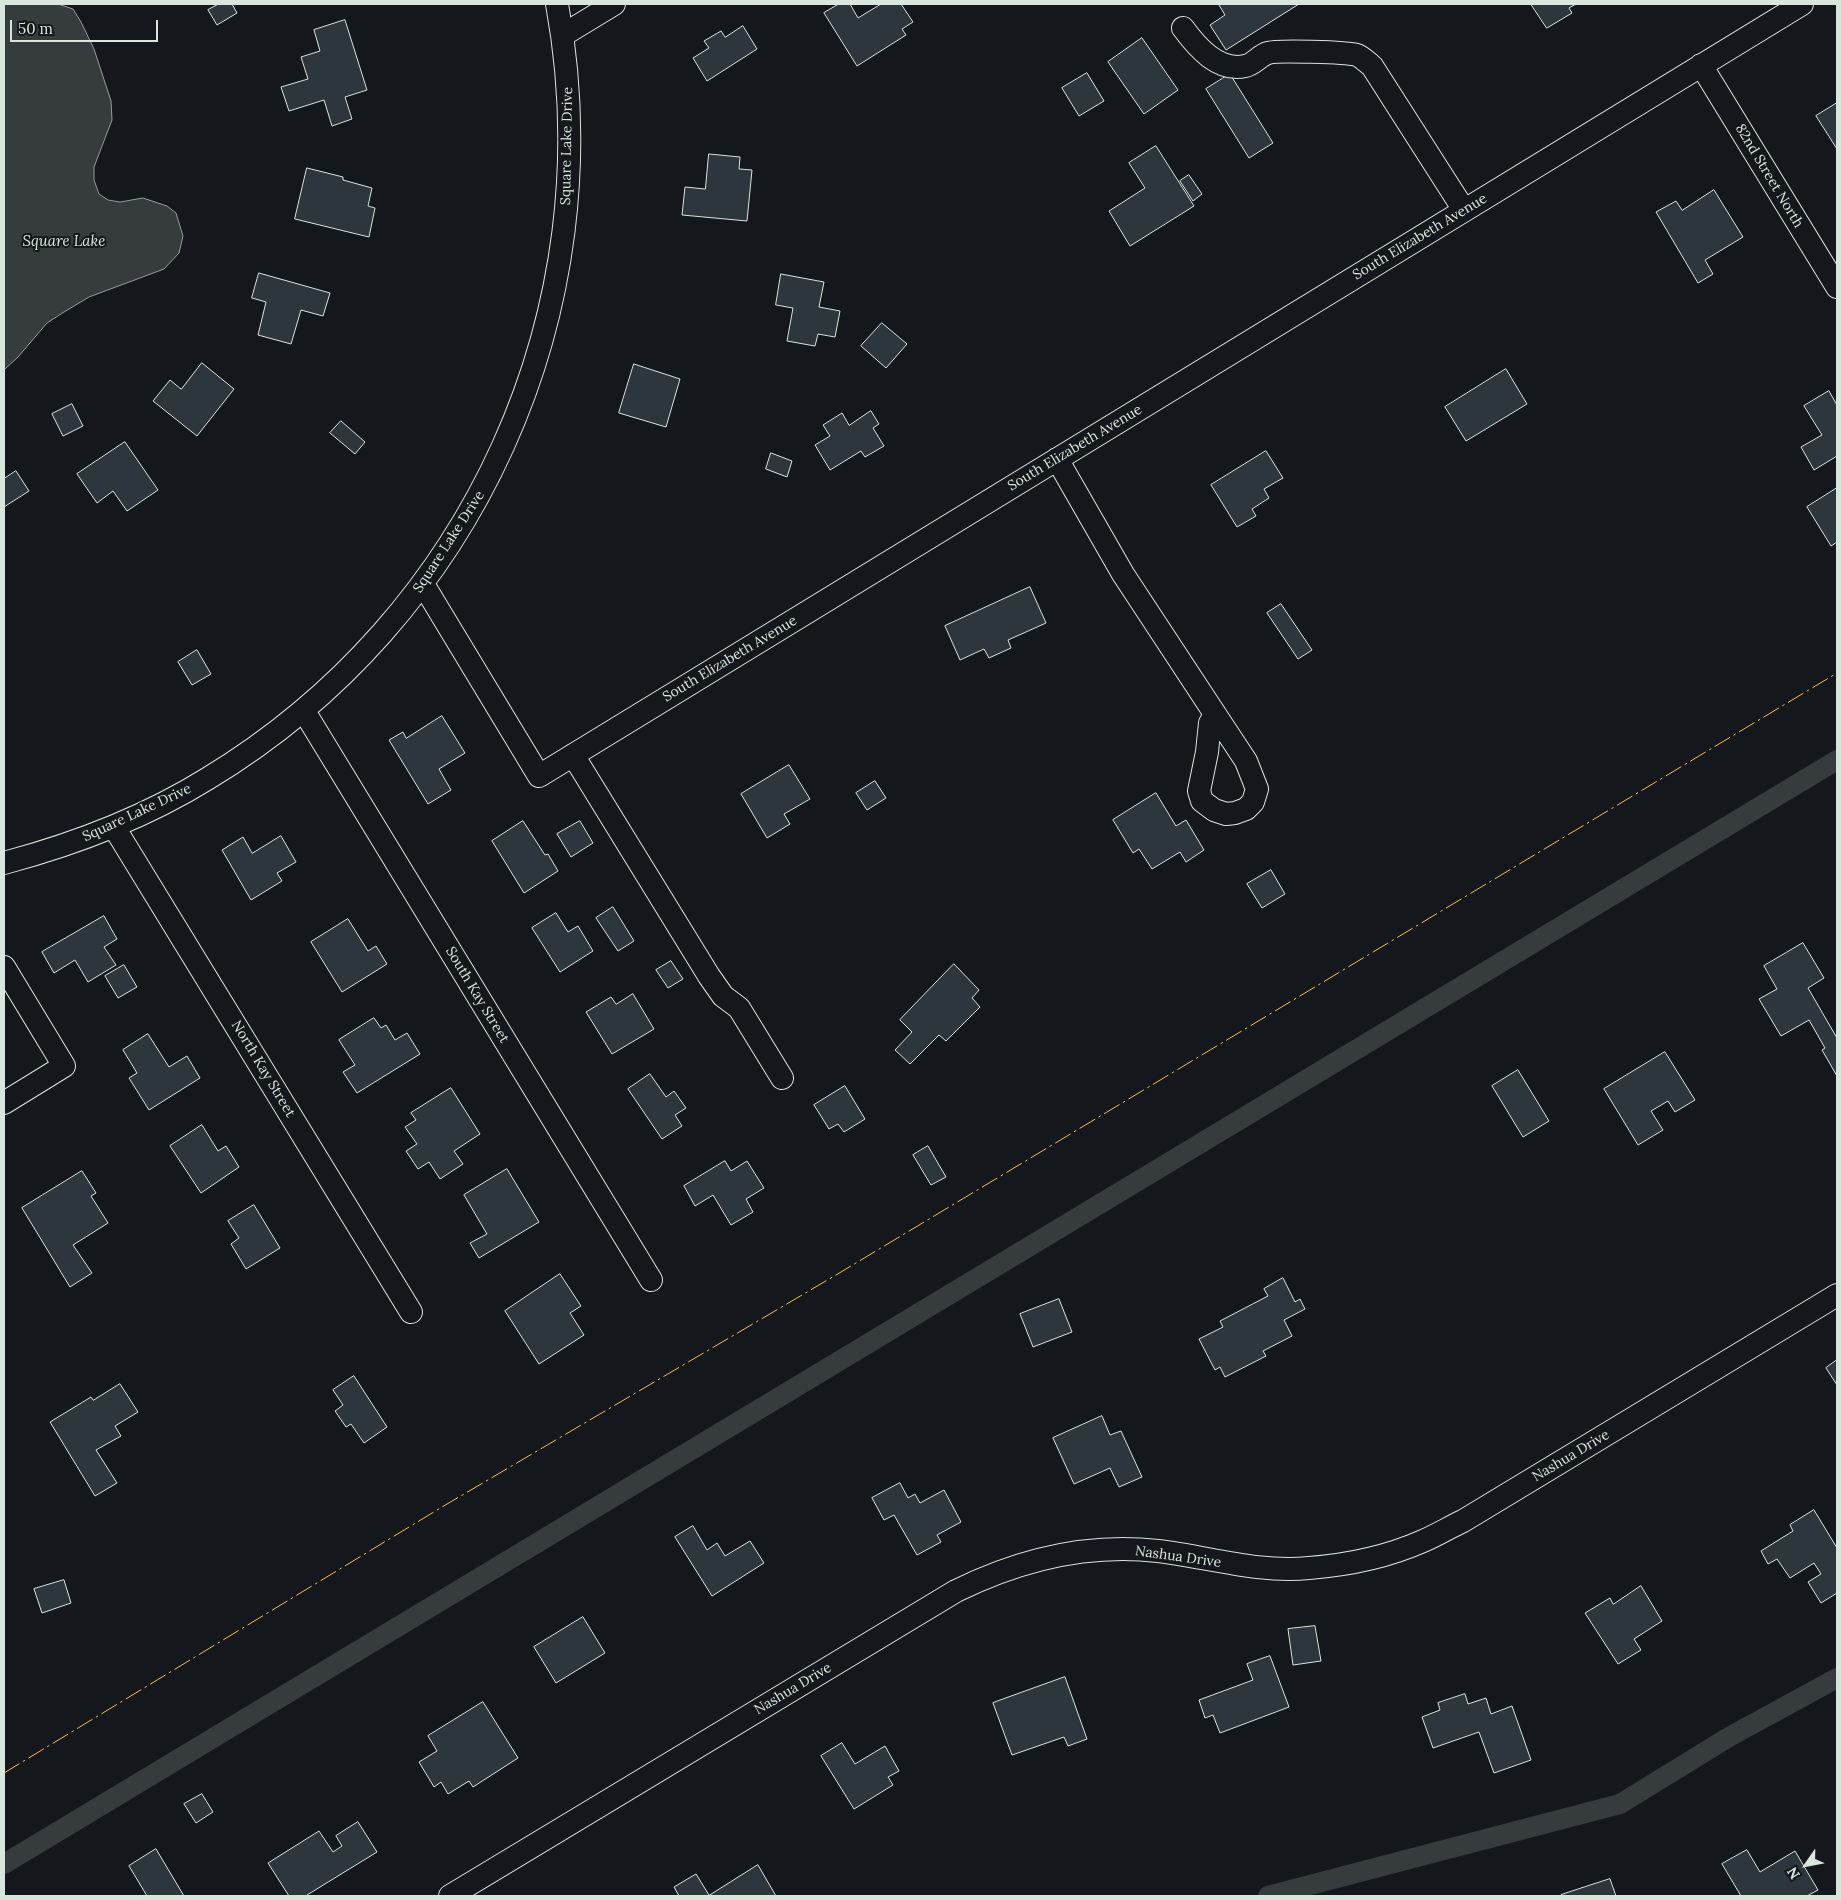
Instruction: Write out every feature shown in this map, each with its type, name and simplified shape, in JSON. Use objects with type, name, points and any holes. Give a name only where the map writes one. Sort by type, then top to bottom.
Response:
[{"type":"street","name":"Square Lake Drive","points":[[4,863],[61,846],[114,827],[156,808],[207,779],[256,747],[304,711],[341,678],[382,635],[423,584],[464,524],[510,433],[531,378],[548,322],[560,264],[567,206],[570,148],[569,89],[563,35],[557,4]]},
{"type":"street","points":[[563,35],[614,4]]},
{"type":"street","name":"South Elizabeth Avenue","points":[[423,584],[540,776],[1802,4]]},
{"type":"street","points":[[1183,28],[1193,42],[1214,61],[1230,66],[1246,66],[1268,53],[1358,55],[1372,66],[1464,210]]},
{"type":"street","name":"82nd Street North","points":[[1701,65],[1837,287]]},
{"type":"street","points":[[1056,459],[1123,574],[1215,714]]},
{"type":"street","name":"South Kay Street","points":[[304,711],[651,1280]]},
{"type":"street","points":[[573,755],[709,976],[723,996],[739,1008],[782,1078]]},
{"type":"street","name":"North Kay Street","points":[[114,827],[411,1312]]},
{"type":"street","points":[[4,967],[64,1066],[4,1103]]},
{"type":"street","name":"Nashua Drive","points":[[450,1896],[956,1591],[983,1578],[1025,1563],[1069,1553],[1113,1549],[1158,1551],[1233,1565],[1278,1569],[1352,1563],[1396,1551],[1423,1541],[1464,1520],[1837,1295]]},
{"type":"water","name":"Square Lake","points":[[4,4],[58,4],[73,9],[94,49],[111,101],[112,120],[94,167],[94,180],[99,194],[108,200],[120,202],[143,198],[167,206],[176,213],[183,236],[179,253],[164,269],[89,297],[64,312],[47,323],[18,357],[4,370]]},
{"type":"building","points":[[219,4],[232,4],[237,13],[217,25],[208,10]]},
{"type":"building","points":[[839,4],[850,4],[858,18],[881,4],[901,4],[913,22],[902,29],[906,35],[857,66],[824,13]]},
{"type":"building","points":[[1299,4],[1226,50],[1210,25],[1225,15],[1219,5]]},
{"type":"building","points":[[1531,4],[1576,4],[1569,8],[1572,13],[1547,28]]},
{"type":"building","points":[[345,20],[367,90],[345,97],[352,119],[332,126],[324,100],[289,111],[281,87],[308,79],[301,57],[320,51],[314,30]]},
{"type":"building","points":[[743,26],[757,49],[707,81],[693,58],[709,48],[704,41],[721,31],[725,37]]},
{"type":"building","points":[[1142,38],[1178,90],[1144,114],[1108,62]]},
{"type":"building","points":[[1087,73],[1104,101],[1079,116],[1062,88]]},
{"type":"building","points":[[1230,74],[1273,143],[1249,158],[1206,89]]},
{"type":"building","points":[[1837,103],[1837,149],[1816,116]]},
{"type":"building","points":[[1156,146],[1194,206],[1130,246],[1109,211],[1145,188],[1129,163]]},
{"type":"building","points":[[709,154],[740,157],[739,169],[752,170],[747,221],[682,215],[685,187],[705,189]]},
{"type":"building","points":[[307,168],[343,177],[343,180],[372,188],[368,206],[375,208],[369,237],[295,219]]},
{"type":"building","points":[[1189,175],[1202,194],[1193,201],[1180,181]]},
{"type":"building","points":[[1714,190],[1743,237],[1705,260],[1713,274],[1698,283],[1656,212],[1676,201],[1682,210]]},
{"type":"building","points":[[259,273],[330,293],[323,316],[301,310],[291,344],[258,335],[266,302],[252,298]]},
{"type":"building","points":[[781,274],[824,282],[819,307],[840,311],[835,337],[818,334],[815,346],[787,341],[793,308],[776,305]]},
{"type":"building","points":[[882,323],[907,344],[886,368],[861,346]]},
{"type":"building","points":[[202,363],[234,389],[197,436],[153,401],[170,380],[181,389]]},
{"type":"building","points":[[634,364],[680,379],[666,427],[619,413]]},
{"type":"building","points":[[1506,369],[1527,404],[1466,441],[1445,407]]},
{"type":"building","points":[[1829,391],[1837,405],[1837,456],[1814,470],[1801,447],[1822,435],[1804,406]]},
{"type":"building","points":[[72,404],[83,426],[63,436],[52,414]]},
{"type":"building","points":[[871,411],[879,424],[873,428],[884,446],[865,457],[861,451],[830,470],[815,445],[830,436],[823,425],[842,413],[849,425]]},
{"type":"building","points":[[341,421],[365,442],[355,454],[330,433]]},
{"type":"building","points":[[125,442],[158,490],[127,511],[113,491],[97,503],[77,474]]},
{"type":"building","points":[[1266,451],[1283,478],[1264,489],[1269,498],[1252,509],[1256,516],[1237,527],[1211,485]]},
{"type":"building","points":[[771,453],[792,461],[787,477],[766,469]]},
{"type":"building","points":[[16,471],[29,491],[4,507],[4,479]]},
{"type":"building","points":[[1837,488],[1837,542],[1831,546],[1807,507]]},
{"type":"building","points":[[1030,587],[1046,623],[1008,640],[1011,648],[989,658],[984,649],[960,660],[945,626]]},
{"type":"building","points":[[1281,604],[1312,650],[1298,659],[1267,613]]},
{"type":"building","points":[[197,650],[211,674],[192,685],[178,662]]},
{"type":"building","points":[[442,716],[465,753],[439,769],[451,790],[428,804],[389,740],[403,732],[406,738]]},
{"type":"building","points":[[789,765],[810,799],[784,814],[790,824],[767,838],[741,794]]},
{"type":"building","points":[[875,781],[886,798],[867,810],[856,793]]},
{"type":"building","points":[[1156,793],[1176,826],[1186,820],[1204,850],[1186,862],[1180,852],[1152,869],[1139,849],[1133,853],[1113,820]]},
{"type":"building","points":[[523,821],[545,855],[548,854],[558,871],[524,893],[492,841]]},
{"type":"building","points":[[580,821],[593,843],[571,857],[557,834]]},
{"type":"building","points":[[281,836],[296,862],[277,873],[282,881],[251,900],[222,850],[243,837],[252,853]]},
{"type":"building","points":[[1271,870],[1285,894],[1262,908],[1247,884]]},
{"type":"building","points":[[613,907],[634,941],[618,951],[596,918]]},
{"type":"building","points":[[556,913],[568,932],[578,926],[593,951],[560,972],[532,928]]},
{"type":"building","points":[[104,916],[117,939],[104,947],[116,965],[88,982],[75,960],[54,973],[42,952]]},
{"type":"building","points":[[348,919],[368,951],[376,946],[387,964],[342,992],[311,942]]},
{"type":"building","points":[[1803,943],[1824,978],[1808,988],[1837,1038],[1837,1076],[1822,1050],[1825,1048],[1809,1020],[1781,1036],[1759,999],[1777,989],[1764,966]]},
{"type":"building","points":[[671,961],[683,979],[668,988],[656,970]]},
{"type":"building","points":[[954,964],[979,990],[972,998],[980,1007],[946,1041],[939,1035],[910,1064],[895,1050],[912,1032],[900,1020]]},
{"type":"building","points":[[124,965],[137,987],[118,998],[105,976]]},
{"type":"building","points":[[633,994],[654,1029],[612,1054],[586,1012],[611,997],[616,1004]]},
{"type":"building","points":[[374,1018],[381,1028],[386,1025],[395,1040],[407,1033],[420,1054],[357,1093],[343,1072],[355,1065],[339,1040]]},
{"type":"building","points":[[148,1034],[169,1067],[187,1056],[200,1078],[149,1110],[129,1078],[137,1073],[123,1050]]},
{"type":"building","points":[[1665,1052],[1695,1100],[1675,1112],[1668,1101],[1651,1111],[1663,1130],[1638,1145],[1604,1089]]},
{"type":"building","points":[[1518,1070],[1549,1121],[1523,1137],[1492,1086]]},
{"type":"building","points":[[650,1074],[666,1097],[674,1091],[686,1108],[675,1115],[682,1126],[662,1139],[628,1089]]},
{"type":"building","points":[[845,1086],[865,1119],[844,1132],[838,1124],[829,1129],[814,1105]]},
{"type":"building","points":[[451,1088],[480,1134],[454,1151],[463,1164],[440,1179],[429,1162],[418,1169],[406,1151],[417,1144],[405,1127],[416,1120],[411,1113]]},
{"type":"building","points":[[202,1125],[218,1151],[226,1146],[239,1167],[201,1193],[170,1146]]},
{"type":"building","points":[[928,1146],[946,1177],[931,1185],[913,1155]]},
{"type":"building","points":[[725,1161],[731,1171],[747,1161],[764,1188],[746,1199],[753,1212],[731,1225],[713,1195],[695,1206],[684,1186]]},
{"type":"building","points":[[507,1169],[539,1222],[479,1258],[470,1243],[487,1234],[464,1195]]},
{"type":"building","points":[[82,1171],[96,1193],[91,1196],[108,1223],[73,1245],[92,1273],[70,1287],[22,1208]]},
{"type":"building","points":[[254,1205],[280,1248],[246,1269],[231,1244],[239,1238],[228,1221]]},
{"type":"building","points":[[560,1274],[581,1306],[570,1313],[584,1335],[539,1364],[505,1311]]},
{"type":"building","points":[[1283,1278],[1295,1302],[1300,1299],[1305,1309],[1284,1320],[1292,1336],[1263,1351],[1266,1356],[1225,1377],[1220,1367],[1215,1370],[1199,1339],[1223,1327],[1220,1321],[1268,1296],[1264,1289]]},
{"type":"building","points":[[1059,1299],[1072,1332],[1033,1347],[1020,1314]]},
{"type":"building","points":[[1837,1360],[1837,1385],[1826,1368]]},
{"type":"building","points":[[354,1376],[387,1427],[364,1443],[351,1424],[346,1427],[335,1411],[343,1405],[333,1390]]},
{"type":"building","points":[[120,1384],[138,1412],[115,1426],[121,1436],[96,1450],[117,1483],[95,1496],[50,1422],[91,1397],[93,1400]]},
{"type":"building","points":[[1102,1416],[1110,1435],[1121,1431],[1142,1477],[1119,1487],[1110,1468],[1074,1484],[1053,1438]]},
{"type":"building","points":[[900,1483],[908,1498],[915,1494],[920,1503],[944,1490],[961,1522],[937,1535],[941,1542],[917,1555],[894,1515],[884,1520],[872,1498]]},
{"type":"building","points":[[1814,1510],[1837,1548],[1837,1593],[1821,1603],[1808,1582],[1821,1574],[1814,1563],[1790,1578],[1777,1559],[1768,1564],[1761,1551],[1793,1531],[1790,1525]]},
{"type":"building","points":[[693,1526],[707,1550],[717,1543],[725,1556],[750,1541],[764,1563],[712,1596],[675,1537]]},
{"type":"building","points":[[64,1580],[71,1603],[42,1613],[34,1589]]},
{"type":"building","points":[[1641,1586],[1662,1621],[1634,1639],[1641,1650],[1618,1664],[1585,1613],[1610,1598],[1613,1604]]},
{"type":"building","points":[[583,1617],[605,1653],[556,1683],[534,1647]]},
{"type":"building","points":[[1315,1626],[1321,1661],[1293,1665],[1288,1629]]},
{"type":"building","points":[[1270,1656],[1289,1707],[1220,1733],[1213,1715],[1205,1718],[1199,1700],[1253,1680],[1247,1664]]},
{"type":"building","points":[[1065,1677],[1087,1739],[1068,1746],[1064,1737],[1012,1755],[993,1703]]},
{"type":"building","points":[[1465,1694],[1468,1704],[1486,1698],[1491,1714],[1512,1706],[1531,1760],[1494,1773],[1479,1732],[1433,1748],[1422,1717],[1440,1710],[1438,1703]]},
{"type":"building","points":[[483,1702],[518,1758],[473,1787],[469,1781],[448,1794],[441,1782],[434,1787],[419,1762],[437,1751],[428,1736]]},
{"type":"building","points":[[842,1743],[855,1764],[885,1746],[899,1771],[888,1777],[893,1785],[854,1809],[821,1756]]},
{"type":"building","points":[[202,1794],[213,1812],[196,1823],[184,1804]]},
{"type":"building","points":[[358,1822],[377,1852],[308,1896],[289,1896],[268,1863],[319,1831],[333,1852],[342,1846],[336,1836]]},
{"type":"building","points":[[156,1849],[184,1896],[147,1896],[129,1866]]},
{"type":"building","points":[[1747,1850],[1760,1872],[1795,1851],[1818,1890],[1807,1896],[1741,1896],[1722,1864]]},
{"type":"building","points":[[758,1865],[776,1896],[679,1896],[674,1887],[696,1874],[709,1895]]},
{"type":"building","points":[[1610,1879],[1616,1896],[1561,1896],[1561,1895]]},
{"type":"waterway","points":[[4,1864],[1837,760]]},
{"type":"waterway","points":[[1268,1896],[1620,1804],[1729,1737],[1837,1678]]},
{"type":"power","points":[[4,1773],[442,1507],[836,1275],[1837,673]]}]
